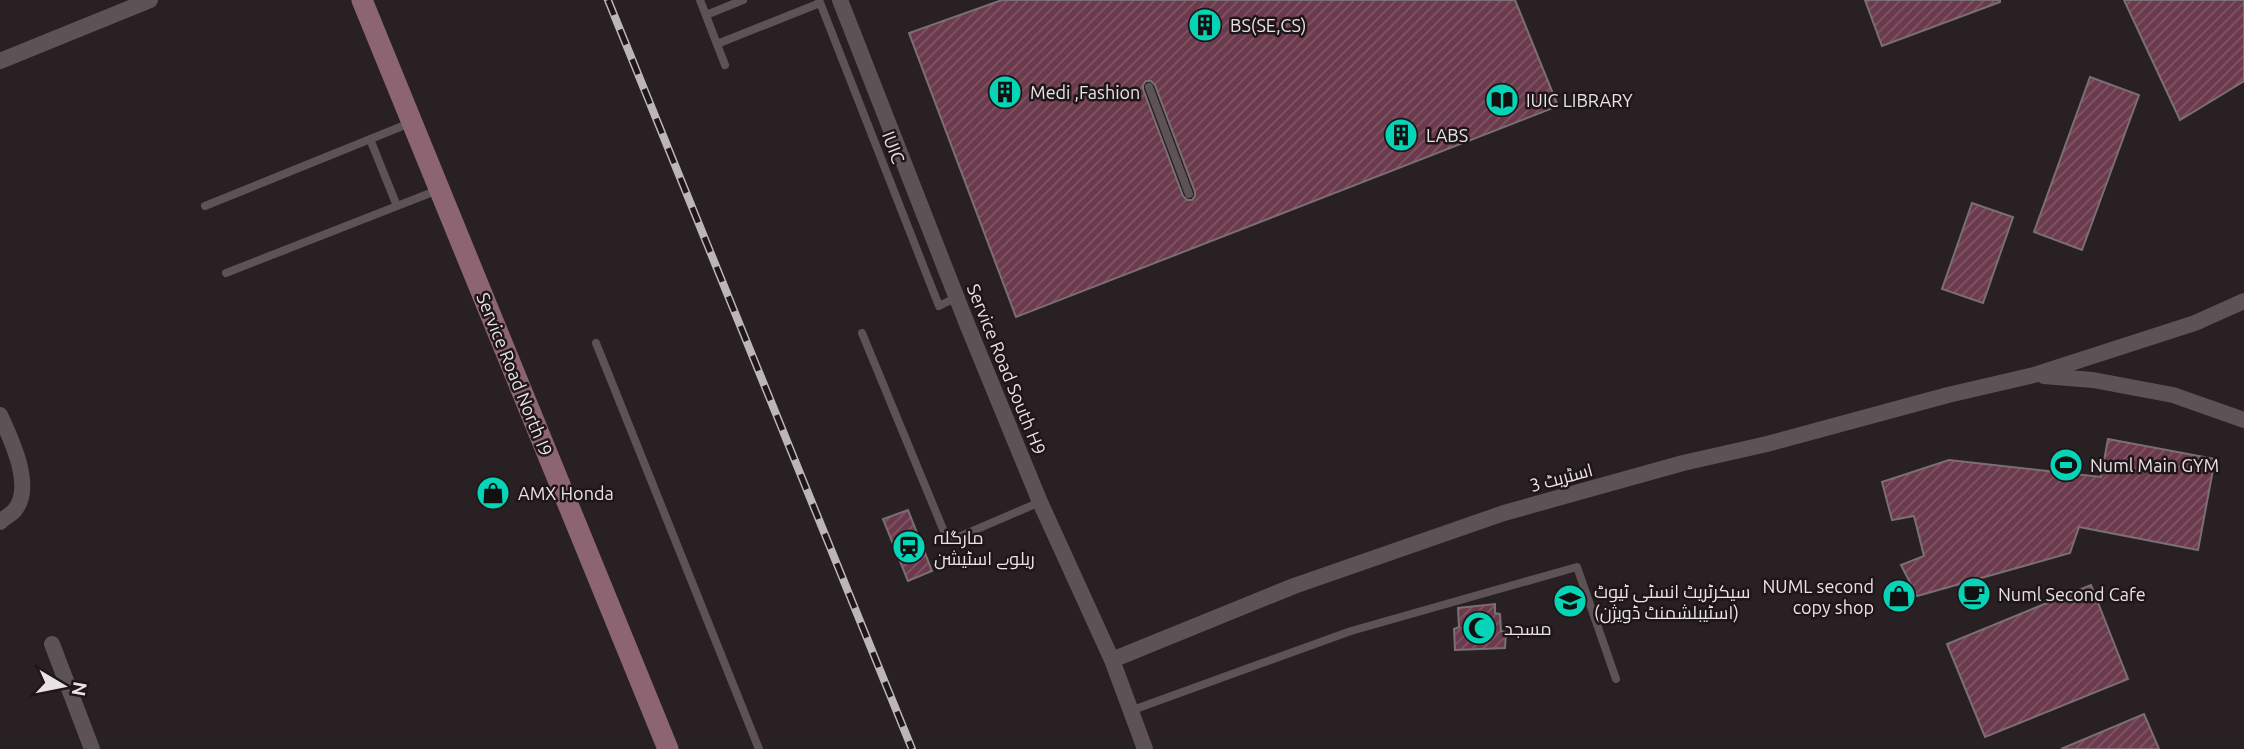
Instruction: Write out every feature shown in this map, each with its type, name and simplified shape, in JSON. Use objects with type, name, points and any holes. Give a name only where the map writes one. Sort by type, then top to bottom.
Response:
[{"type":"main road","name":"Service Road North I9","points":[[362,0],[668,749]]},
{"type":"street","points":[[0,61],[150,0]]},
{"type":"street","name":"Service Road South H9","points":[[840,0],[1040,502],[1112,660],[1145,749]]},
{"type":"street","points":[[2034,375],[2195,323],[2244,301]]},
{"type":"street","points":[[2034,375],[2093,380],[2173,395],[2244,420]]},
{"type":"street","name":"اسٹریٹ 3","points":[[1112,660],[1293,586],[1504,513],[1683,463],[2034,375]]},
{"type":"street","points":[[0,415],[19,457],[22,488],[15,510],[0,522]]},
{"type":"street","points":[[52,644],[92,749]]},
{"type":"lane","points":[[700,0],[725,65]]},
{"type":"lane","points":[[706,15],[743,0]]},
{"type":"lane","points":[[717,44],[820,1]]},
{"type":"lane","name":"IUIC","points":[[820,1],[939,306],[957,297]]},
{"type":"lane","points":[[1149,88],[1189,194]]},
{"type":"lane","points":[[205,206],[411,122]]},
{"type":"lane","points":[[370,138],[397,206]]},
{"type":"lane","points":[[226,273],[439,189]]},
{"type":"lane","points":[[862,333],[945,534],[952,538],[961,536],[1040,502]]},
{"type":"lane","points":[[596,343],[759,749]]},
{"type":"lane","points":[[1130,712],[1351,631],[1577,567],[1616,679]]},
{"type":"building","points":[[1002,0],[1515,0],[1558,106],[1016,317],[909,33]],"holes":[[[1146,81],[1155,85],[1195,192],[1192,200],[1183,196],[1143,89]]]},
{"type":"building","points":[[1865,0],[2000,0],[2000,2],[1882,46]]},
{"type":"building","points":[[2124,0],[2244,0],[2244,81],[2180,120]]},
{"type":"building","points":[[2090,77],[2139,95],[2082,250],[2034,232]]},
{"type":"building","points":[[1972,203],[2013,217],[1983,303],[1942,289]]},
{"type":"building","points":[[2108,439],[2215,459],[2198,550],[2079,527],[2070,553],[1917,596],[1901,565],[1924,556],[1914,516],[1892,520],[1882,482],[1949,460],[2101,477]]},
{"type":"building","points":[[908,510],[932,571],[908,581],[883,519]]},
{"type":"building","points":[[2091,585],[2128,679],[1985,737],[1947,644]]},
{"type":"building","name":"مسجد","points":[[1495,604],[1495,613],[1500,614],[1501,631],[1506,632],[1505,648],[1455,650],[1454,629],[1459,627],[1458,608]]},
{"type":"building","points":[[2144,714],[2159,749],[2061,749]]},
{"type":"railway","points":[[608,0],[912,749]]},
{"type":"place","name":"BS(SE,CS)","points":[[1205,25]]},
{"type":"place","name":"Medi ,Fashion","points":[[1005,92]]},
{"type":"place","name":"IUIC LIBRARY","points":[[1502,100]]},
{"type":"place","name":"LABS","points":[[1401,135]]},
{"type":"place","name":"Numl Main GYM","points":[[2066,465]]},
{"type":"place","name":"AMX Honda","points":[[493,493]]},
{"type":"place","name":"مارگلہ ریلوے اسٹیشن","points":[[909,547]]},
{"type":"place","name":"Numl Second Cafe","points":[[1974,594]]},
{"type":"place","name":"NUML second copy shop","points":[[1899,596]]},
{"type":"place","name":"سیکرٹریٹ انسٹی ٹیوٹ (اسٹیبلشمنٹ ڈویژن)","points":[[1570,601]]},
{"type":"place","name":"مسجد","points":[[1479,628]]}]
